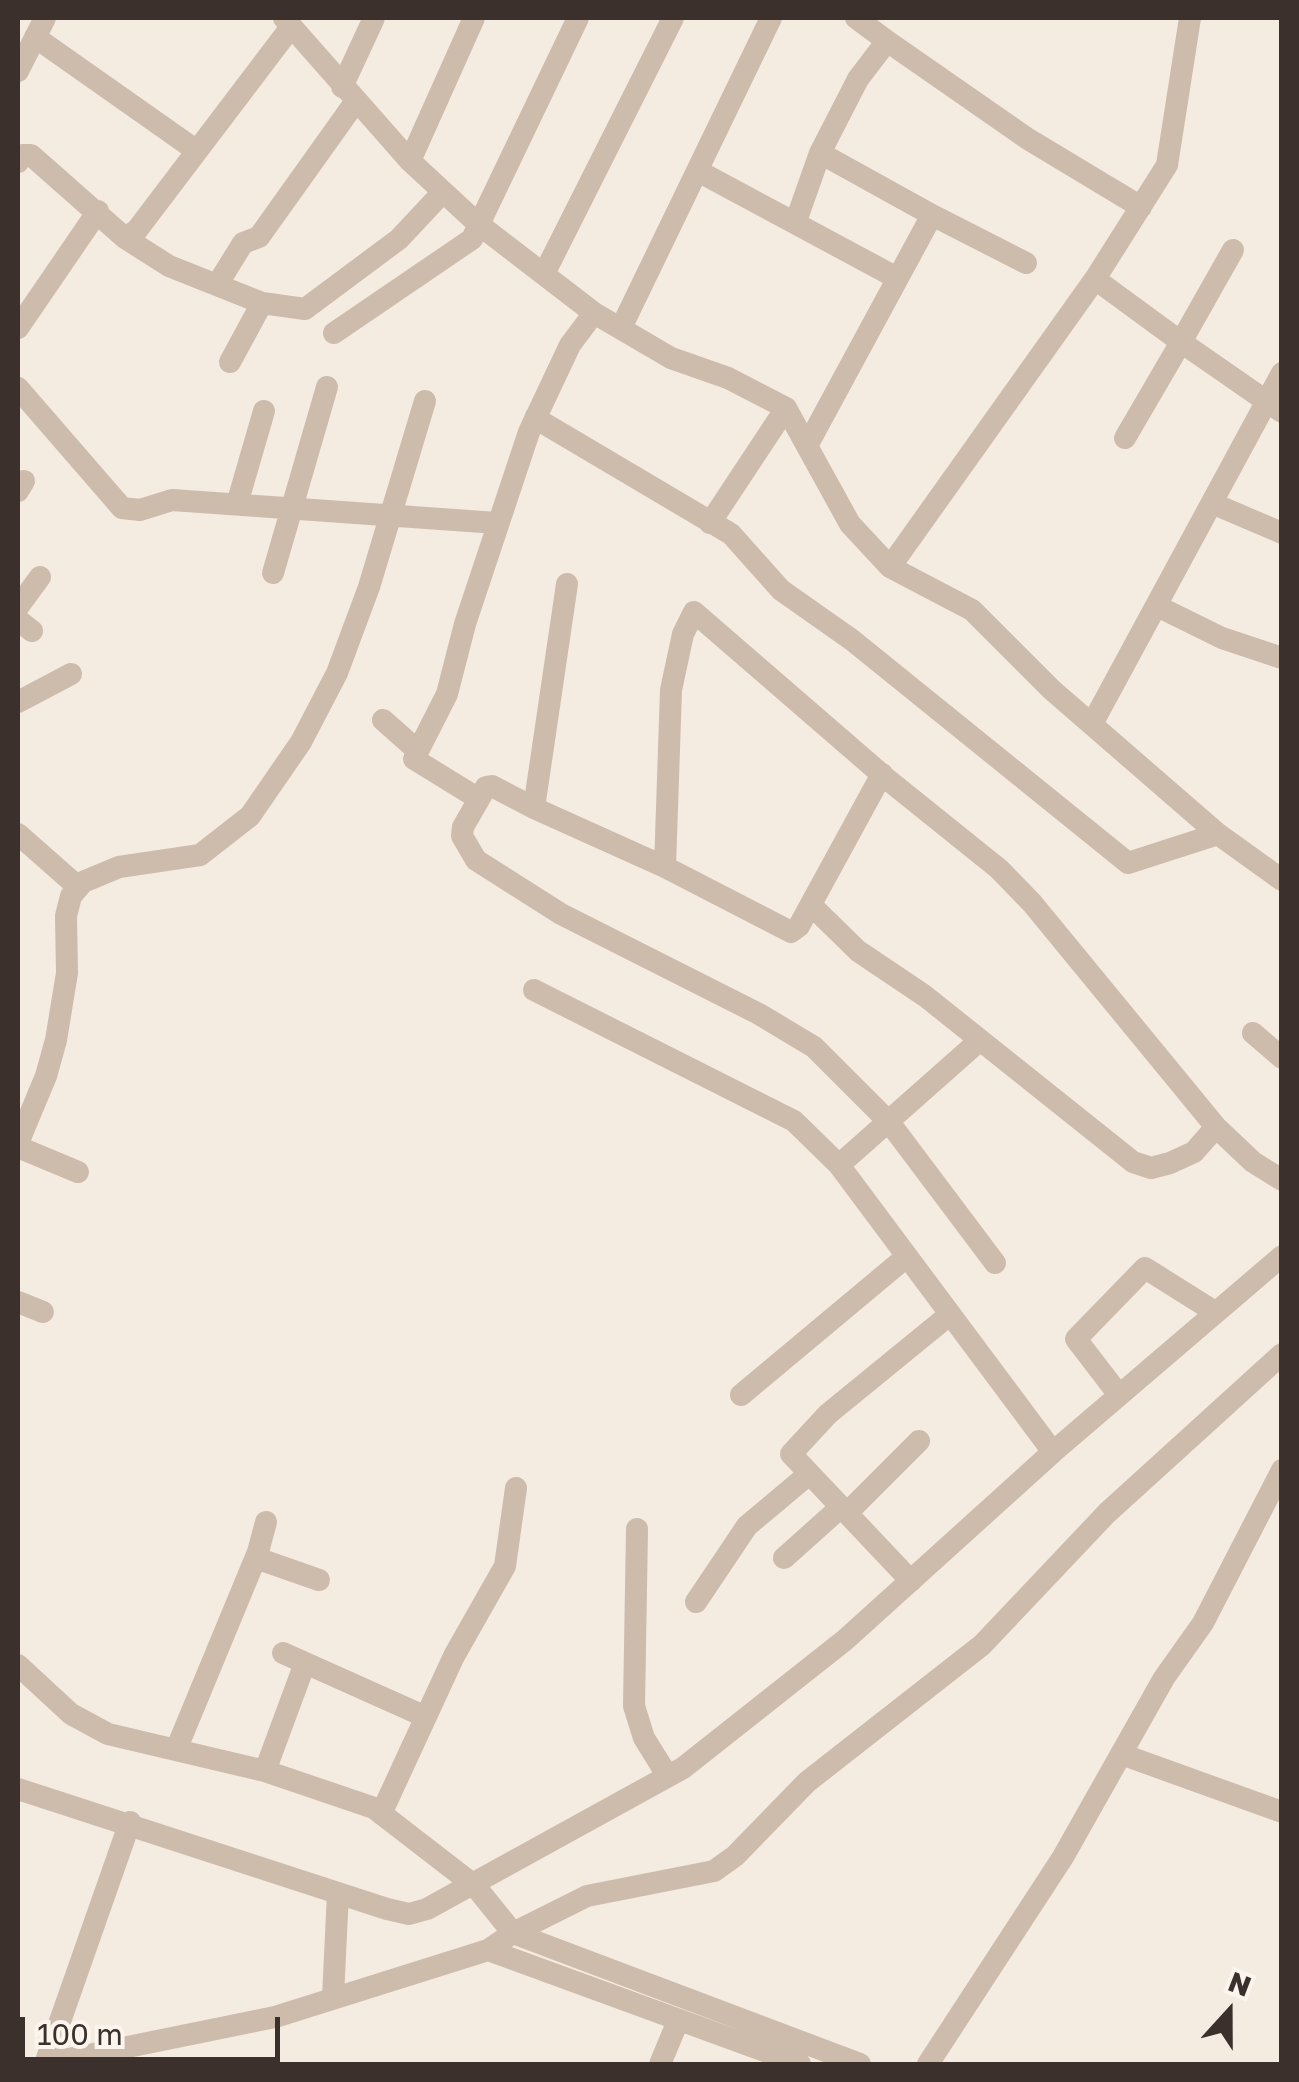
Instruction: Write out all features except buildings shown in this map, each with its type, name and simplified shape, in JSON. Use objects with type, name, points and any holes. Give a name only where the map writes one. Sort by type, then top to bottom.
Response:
[{"type":"street","points":[[218,286],[243,243],[259,237],[349,94],[374,18]]},
{"type":"street","points":[[410,161],[474,18]]},
{"type":"street","points":[[334,333],[472,238],[476,222],[578,18]]},
{"type":"street","points":[[544,274],[674,18]]},
{"type":"street","points":[[621,328],[771,18]]},
{"type":"street","points":[[856,18],[1028,139],[1141,207]]},
{"type":"street","points":[[890,567],[1095,279],[1167,165],[1190,18]]},
{"type":"street","points":[[124,238],[137,230],[197,152],[287,22],[410,161],[476,222],[594,313],[672,358],[728,378],[786,408],[850,524],[890,567],[972,610],[1092,724],[1218,834],[1282,880]]},
{"type":"street","points":[[18,71],[40,27],[197,152]]},
{"type":"street","points":[[796,221],[820,153],[858,79],[887,41]]},
{"type":"street","points":[[820,153],[1026,263]]},
{"type":"street","points":[[18,162],[22,154],[32,155],[124,238],[169,266],[262,303],[304,309],[398,240],[443,192]]},
{"type":"street","points":[[698,170],[897,278]]},
{"type":"street","points":[[18,328],[98,211]]},
{"type":"street","points":[[808,444],[932,214]]},
{"type":"street","points":[[1125,438],[1232,250]]},
{"type":"street","points":[[1095,279],[1274,408]]},
{"type":"street","points":[[230,362],[262,303]]},
{"type":"street","points":[[479,800],[414,759],[447,694],[497,523],[535,418],[570,346],[594,313]]},
{"type":"street","points":[[1092,724],[1214,504],[1274,408],[1282,374]]},
{"type":"street","points":[[272,574],[327,387]]},
{"type":"street","points":[[18,388],[122,508],[140,510],[172,500],[497,523]]},
{"type":"street","points":[[78,1172],[18,1145],[56,1040],[66,973],[66,916],[77,886],[119,867],[200,855],[250,816],[327,695],[359,619],[426,401]]},
{"type":"street","points":[[710,522],[786,408]]},
{"type":"street","points":[[237,504],[264,411]]},
{"type":"street","points":[[535,418],[731,534],[780,590],[852,640],[1128,862],[1218,834]]},
{"type":"street","points":[[1214,504],[1282,532]]},
{"type":"street","points":[[18,607],[40,577]]},
{"type":"street","points":[[534,808],[567,584]]},
{"type":"street","points":[[1159,606],[1222,638],[1282,658]]},
{"type":"street","points":[[665,867],[672,690],[682,634],[694,612],[999,869],[1032,902],[1103,994],[1216,1127],[1253,1162],[1282,1180]]},
{"type":"street","points":[[18,702],[71,674]]},
{"type":"street","points":[[382,720],[418,751]]},
{"type":"street","points":[[882,774],[811,904],[791,932],[665,867],[492,786],[462,827],[462,836],[476,860],[560,914],[759,1014],[814,1048],[889,1122],[995,1263]]},
{"type":"street","points":[[18,834],[77,886]]},
{"type":"street","points":[[811,904],[858,951],[925,996],[1133,1162],[1151,1168],[1170,1163],[1194,1152],[1216,1127]]},
{"type":"street","points":[[534,990],[794,1121],[840,1166],[1053,1452]]},
{"type":"street","points":[[1253,1033],[1282,1058]]},
{"type":"street","points":[[840,1166],[979,1041]]},
{"type":"street","points":[[18,1790],[130,1822],[409,1914],[475,1886],[683,1768],[910,1581],[1053,1452],[1282,1256]]},
{"type":"street","points":[[741,1395],[905,1258]]},
{"type":"street","points":[[1120,1395],[1076,1339],[1146,1268],[1215,1312]]},
{"type":"street","points":[[18,1302],[42,1312]]},
{"type":"street","points":[[910,1581],[790,1454],[828,1414],[948,1316]]},
{"type":"street","points":[[45,2064],[275,2017],[488,1950],[586,1896],[714,1871],[736,1856],[806,1782],[982,1645],[1107,1513],[1282,1354]]},
{"type":"street","points":[[784,1558],[844,1510],[919,1441]]},
{"type":"street","points":[[928,2064],[1063,1857],[1164,1678],[1204,1624],[1282,1470]]},
{"type":"street","points":[[696,1602],[747,1526],[809,1474]]},
{"type":"street","points":[[381,1814],[454,1656],[505,1566],[516,1488]]},
{"type":"street","points":[[176,1750],[256,1558],[266,1522]]},
{"type":"street","points":[[637,1529],[634,1706],[644,1738],[667,1775]]},
{"type":"street","points":[[256,1558],[319,1580]]},
{"type":"street","points":[[283,1653],[426,1717]]},
{"type":"street","points":[[265,1771],[305,1663]]},
{"type":"street","points":[[18,1666],[88,1725],[265,1771],[381,1814],[475,1886],[513,1933],[860,2064]]},
{"type":"street","points":[[1121,1754],[1282,1812]]},
{"type":"street","points":[[45,2064],[130,1822]]},
{"type":"street","points":[[334,1997],[338,1893]]},
{"type":"street","points":[[488,1950],[800,2064]]},
{"type":"street","points":[[660,2064],[678,2021]]}]
